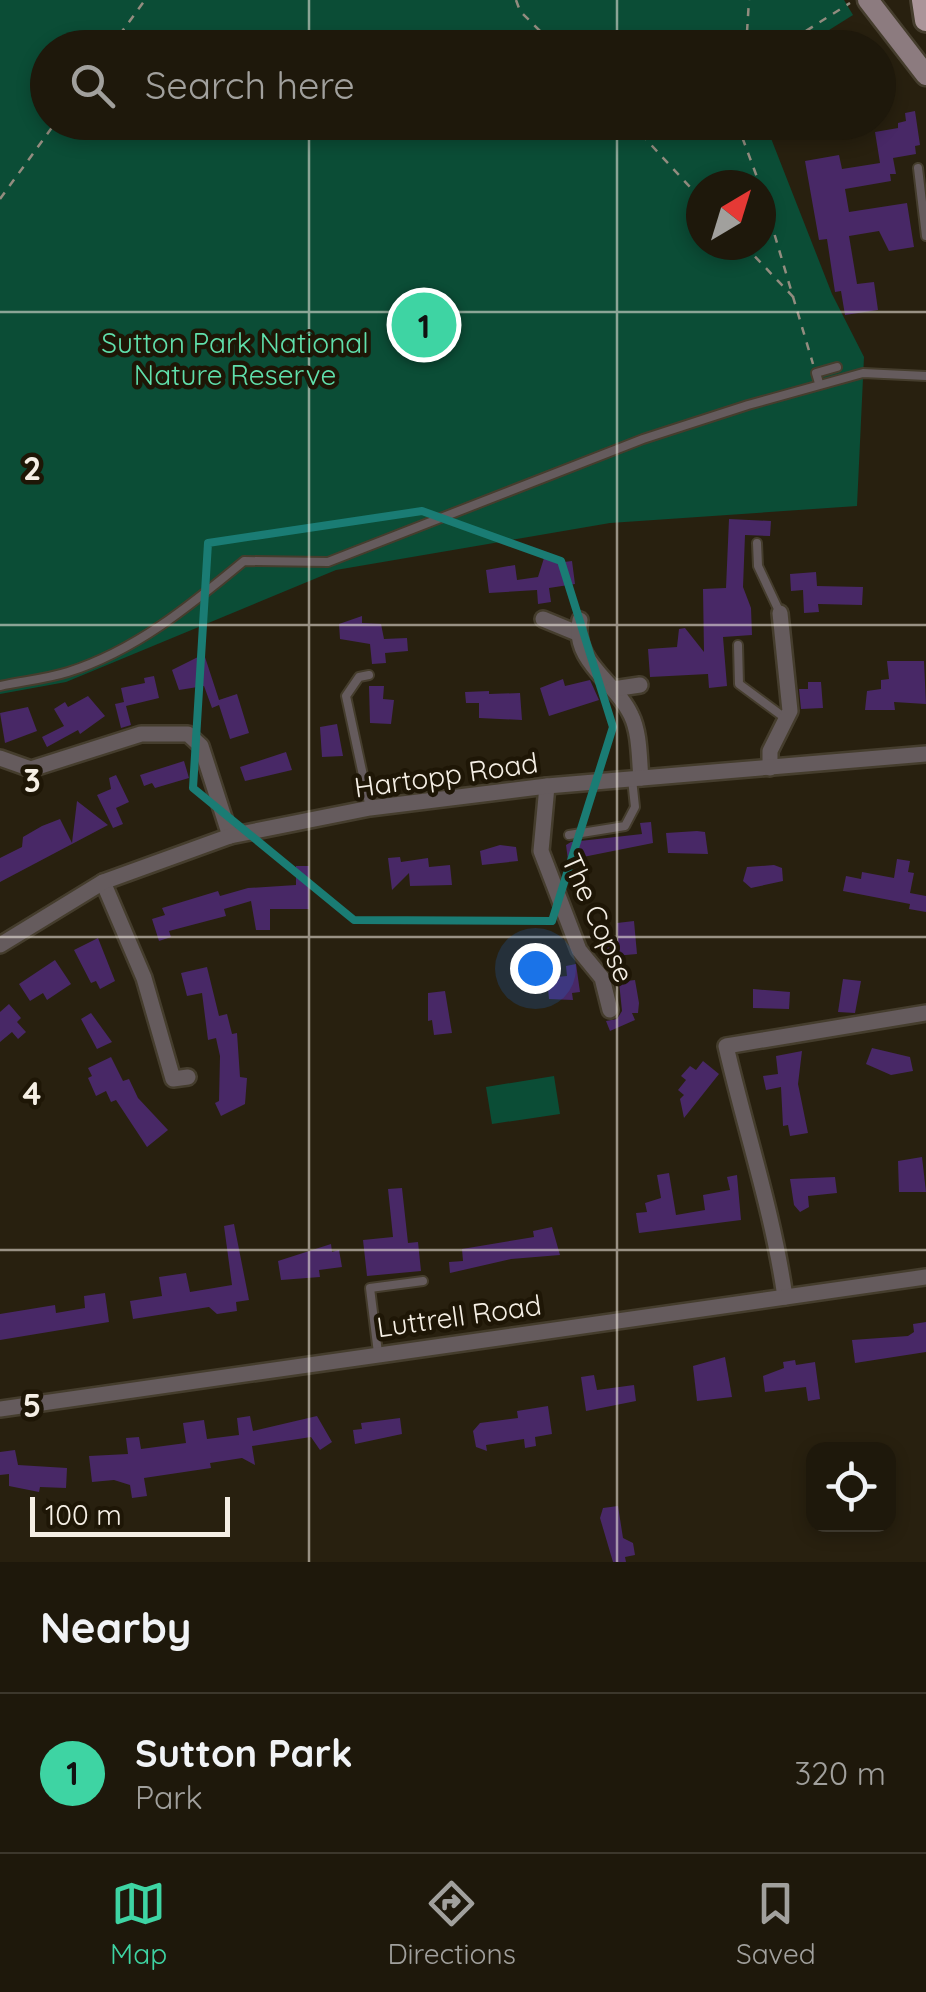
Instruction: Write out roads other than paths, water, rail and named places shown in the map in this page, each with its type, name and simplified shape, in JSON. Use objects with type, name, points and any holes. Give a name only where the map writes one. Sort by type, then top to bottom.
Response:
[{"type":"main road","points":[[868,0],[917,48],[926,75]]},
{"type":"main road","points":[[922,0],[926,20]]},
{"type":"street","points":[[770,768],[770,751],[788,720],[780,614]]},
{"type":"street","points":[[543,619],[579,626],[593,667],[634,722],[637,779]]},
{"type":"street","points":[[613,689],[640,685]]},
{"type":"street","points":[[0,758],[31,769],[142,734],[188,734],[201,746],[230,836]]},
{"type":"street","name":"Hartopp Road","points":[[0,945],[103,882],[230,836],[370,808],[547,786],[926,754]]},
{"type":"street","name":"The Copse","points":[[547,786],[541,851],[579,950],[602,978],[610,1010]]},
{"type":"street","points":[[103,882],[144,978],[172,1079],[188,1077]]},
{"type":"street","points":[[785,1297],[776,1233],[761,1196],[726,1046],[926,1013]]},
{"type":"street","name":"Luttrell Road","points":[[0,1409],[926,1277]]},
{"type":"lane","points":[[918,168],[926,236]]},
{"type":"lane","points":[[819,384],[816,373],[837,367]]},
{"type":"lane","points":[[0,686],[69,672],[130,644],[189,607],[244,561],[328,562],[643,438],[863,373],[926,376]]},
{"type":"lane","points":[[757,543],[758,566],[780,614]]},
{"type":"lane","points":[[738,645],[739,684],[788,720]]},
{"type":"lane","points":[[369,675],[359,677],[346,696],[370,808]]},
{"type":"lane","points":[[569,835],[625,826],[635,807],[637,779]]},
{"type":"lane","points":[[378,1354],[370,1288],[423,1281]]},
{"type":"place","name":"Sutton Park","points":[[424,325]]},
{"type":"park label","name":"Sutton Park National Nature Reserve","points":[[235,359]]}]
